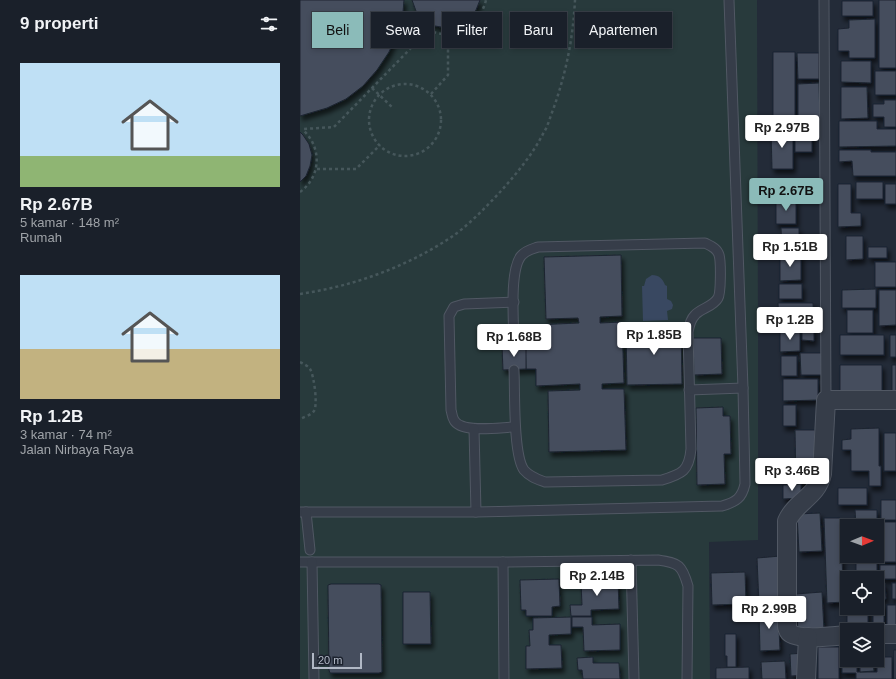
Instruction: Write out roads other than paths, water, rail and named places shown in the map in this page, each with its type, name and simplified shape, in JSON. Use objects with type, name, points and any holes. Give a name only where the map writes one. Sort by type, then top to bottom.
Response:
[{"type":"street","points":[[840,636],[808,637],[793,634],[786,626],[787,521],[790,513],[816,490],[820,482],[822,474],[826,400],[896,400]]},
{"type":"street","points":[[884,634],[896,634]]},
{"type":"street","points":[[806,679],[808,637]]},
{"type":"lane","points":[[310,550],[303,512],[476,512],[722,506],[732,504],[739,499],[745,484],[729,0]]},
{"type":"lane","points":[[824,0],[826,400]]},
{"type":"lane","points":[[514,346],[516,267],[522,255],[529,249],[538,247],[705,243],[714,247],[719,255],[720,291],[718,300],[696,314],[690,323],[688,332],[691,449],[690,460],[686,469],[676,476],[662,480],[545,482],[533,478],[524,470],[519,460],[514,370]]},
{"type":"lane","points":[[514,302],[464,304],[454,307],[449,316],[451,410],[454,420],[460,426],[474,429],[516,427]]},
{"type":"lane","points":[[689,390],[743,388]]},
{"type":"lane","points":[[474,429],[476,512]]},
{"type":"lane","points":[[631,560],[634,679]]},
{"type":"lane","points":[[300,562],[658,560],[674,562],[684,572],[688,586],[687,679]]},
{"type":"lane","points":[[312,562],[314,679]]},
{"type":"lane","points":[[503,562],[504,679]]},
{"type":"water","points":[[652,275],[660,278],[667,286],[667,299],[671,301],[673,305],[672,309],[667,311],[668,320],[643,321],[642,286],[644,286],[646,279]]}]
